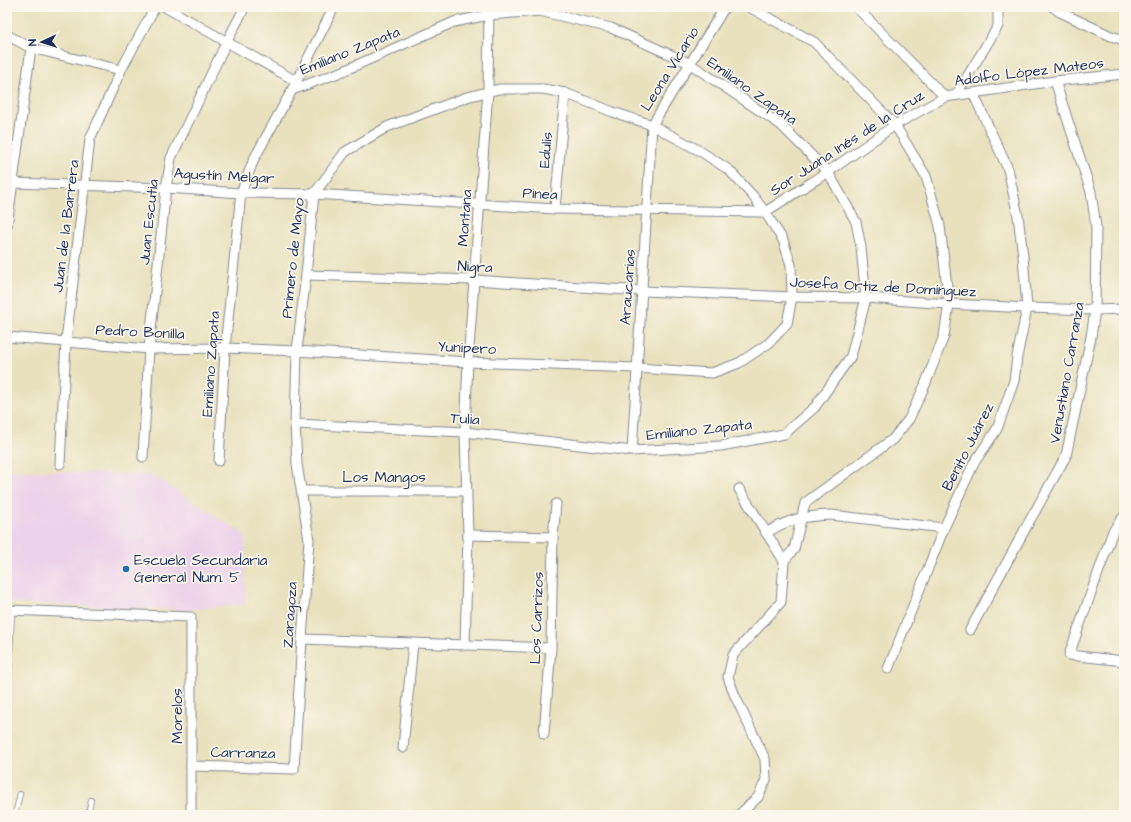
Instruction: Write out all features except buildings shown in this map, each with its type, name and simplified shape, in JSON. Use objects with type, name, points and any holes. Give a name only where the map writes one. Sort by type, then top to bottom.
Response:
[{"type":"street","name":"Juan de la Barrera","points":[[60,464],[66,341],[90,139],[122,70],[155,7]]},
{"type":"street","points":[[165,7],[296,81]]},
{"type":"street","name":"Juan Escutia","points":[[143,458],[149,349],[166,188],[171,158],[227,41],[245,7]]},
{"type":"street","name":"Emiliano Zapata","points":[[219,461],[225,348],[241,193],[254,159],[292,90],[334,7]]},
{"type":"street","name":"Leona Vicario","points":[[652,125],[725,7]]},
{"type":"street","points":[[739,815],[758,797],[766,780],[765,759],[735,696],[728,677],[733,655],[781,602],[784,561],[794,549],[805,503],[893,439],[909,419],[925,385],[944,336],[949,304],[940,226],[926,176],[895,125],[814,42],[749,7]]},
{"type":"street","name":"Adolfo López Mateos","points":[[856,7],[945,97],[1055,81],[1124,74]]},
{"type":"street","points":[[956,95],[998,26],[998,7]]},
{"type":"street","points":[[1052,7],[1110,36],[1124,40]]},
{"type":"street","name":"Emiliano Zapata","points":[[292,90],[340,72],[454,22],[489,11],[540,12],[611,28],[689,63],[781,125],[828,172],[856,222],[861,246],[866,298],[851,356],[815,407],[784,434],[721,446],[632,451]]},
{"type":"street","name":"Montana","points":[[465,644],[468,535],[465,432],[468,362],[488,90],[489,11]]},
{"type":"street","points":[[7,35],[31,48],[122,70]]},
{"type":"street","points":[[7,226],[31,48]]},
{"type":"street","name":"Venustiano Carranza","points":[[970,630],[1066,456],[1091,336],[1095,310],[1096,227],[1091,192],[1055,81]]},
{"type":"street","name":"Primero de Mayo","points":[[297,464],[295,424],[296,351],[306,275],[314,194],[345,152],[387,127],[467,97],[488,90],[499,89],[542,89],[565,92],[612,112],[652,125],[700,151],[729,170],[753,196],[783,240],[791,265],[792,297]]},
{"type":"street","name":"Edulis","points":[[555,209],[565,92]]},
{"type":"street","name":"Benito Juárez","points":[[888,669],[944,528],[974,462],[997,429],[1014,381],[1017,357],[1027,308],[1023,249],[1008,169],[973,93]]},
{"type":"street","name":"Sor Juana Inés de la Cruz","points":[[765,212],[828,172],[895,125],[945,97]]},
{"type":"street","name":"Araucarias","points":[[632,451],[652,125]]},
{"type":"street","name":"Agustín Melgar","points":[[13,183],[166,188],[241,193],[314,194]]},
{"type":"street","name":"Pinea","points":[[314,194],[555,209],[646,212],[765,212]]},
{"type":"street","name":"Nigra","points":[[306,275],[474,280],[642,291]]},
{"type":"street","name":"Josefa Ortiz de Domínguez","points":[[642,291],[792,297],[866,298],[1027,308],[1095,310],[1124,309]]},
{"type":"street","name":"Yunipero","points":[[296,351],[468,362],[637,368],[712,373],[739,363],[769,343],[787,324],[792,297]]},
{"type":"street","name":"Pedro Bonilla","points":[[7,337],[149,349],[225,348],[296,351]]},
{"type":"street","name":"Tulia","points":[[295,424],[465,432],[632,451]]},
{"type":"street","name":"Zaragoza","points":[[294,768],[309,540],[297,464]]},
{"type":"street","points":[[739,490],[784,561]]},
{"type":"street","name":"Los Mangos","points":[[302,491],[467,491]]},
{"type":"street","name":"Los Carrizos","points":[[544,734],[551,648],[553,537],[556,504]]},
{"type":"street","points":[[766,532],[786,522],[801,518],[831,515],[944,528]]},
{"type":"street","points":[[1124,516],[1113,531],[1069,655],[1124,661]]},
{"type":"street","points":[[468,535],[553,537]]},
{"type":"street","name":"Morelos","points":[[10,611],[191,618],[191,815]]},
{"type":"street","points":[[302,639],[551,648]]},
{"type":"street","points":[[403,748],[413,643]]},
{"type":"street","name":"Carranza","points":[[191,766],[294,768]]},
{"type":"lane","points":[[9,678],[10,611]]},
{"type":"lane","points":[[15,815],[20,794]]},
{"type":"lane","points":[[88,815],[91,800]]},
{"type":"shaded area","name":"Escuela Secundaria General Num. 5","points":[[7,470],[152,475],[245,535],[246,604],[183,610],[7,603]]},
{"type":"place","name":"Escuela Secundaria General Num. 5","points":[[126,569]]}]
